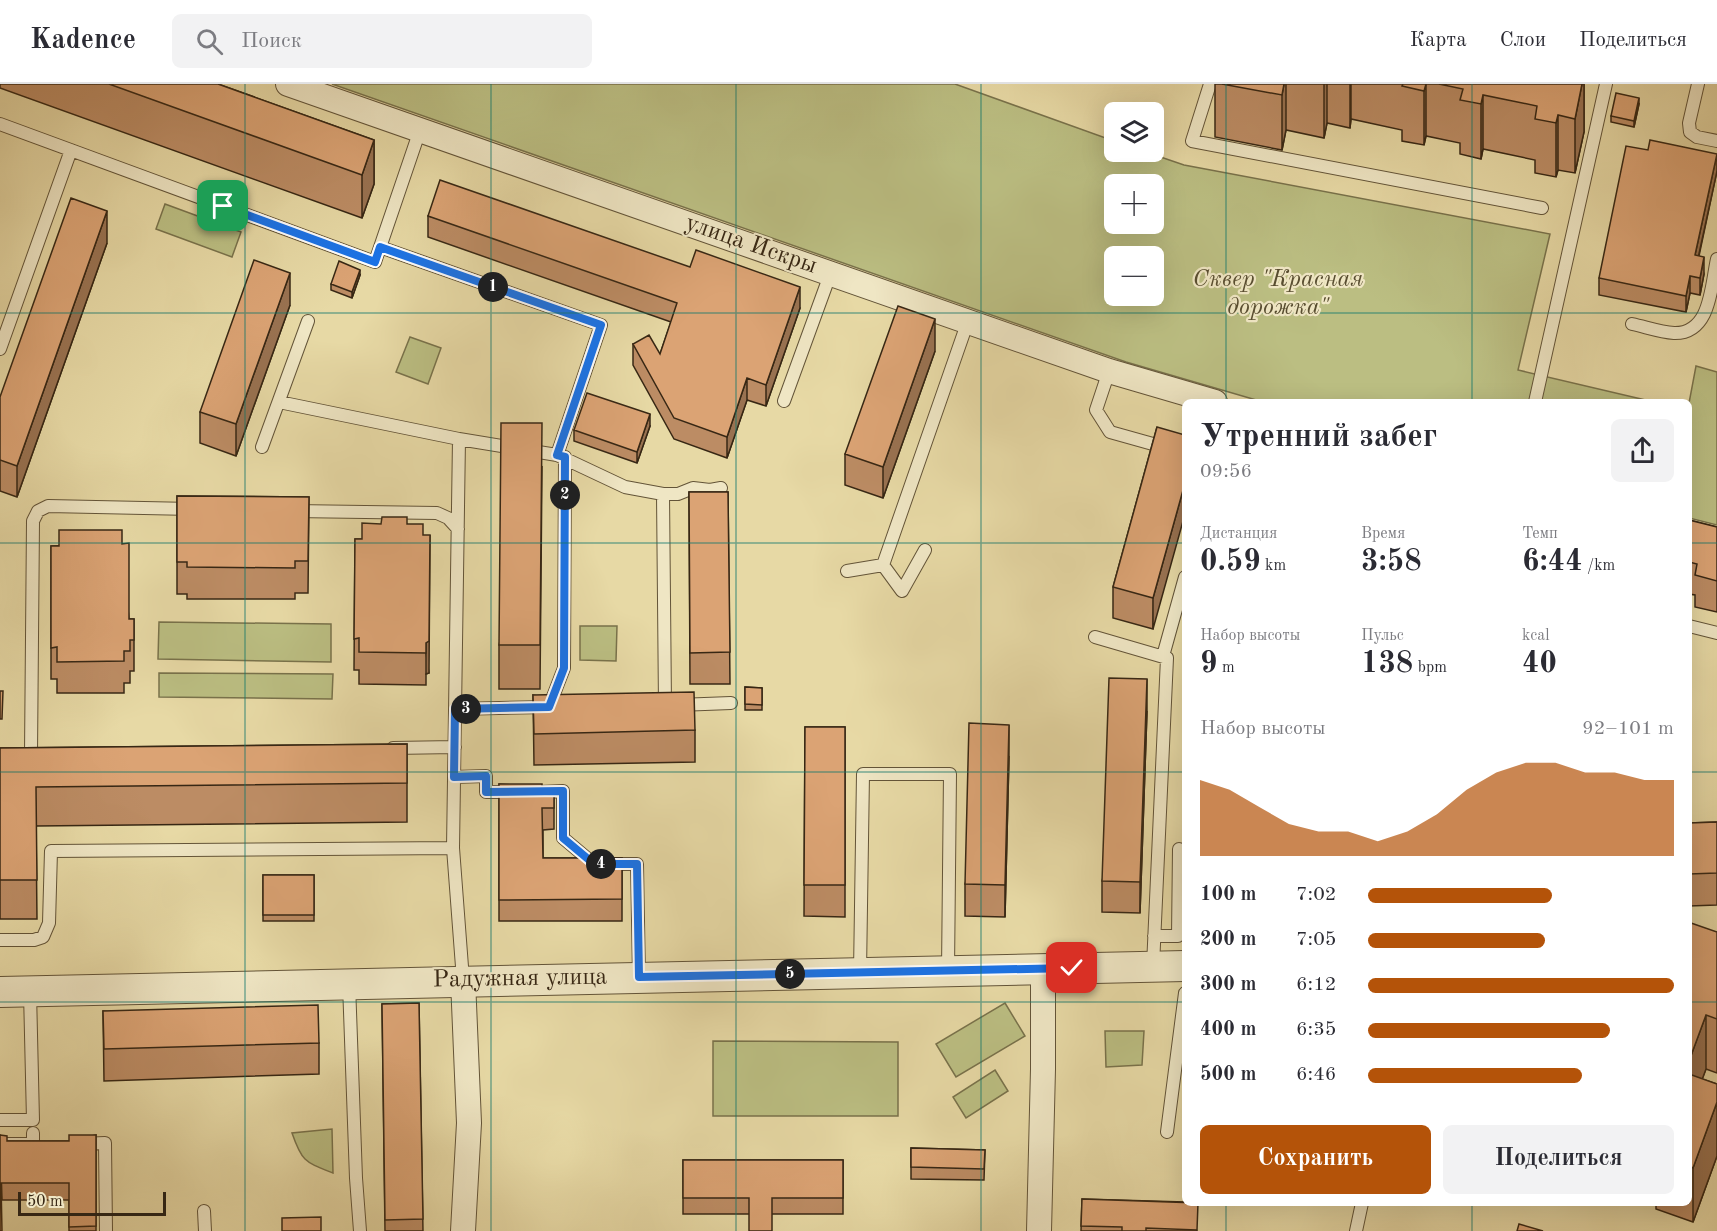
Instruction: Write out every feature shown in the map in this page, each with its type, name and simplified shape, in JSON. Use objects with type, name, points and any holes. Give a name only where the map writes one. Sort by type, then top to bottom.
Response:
[{"type":"street","name":"улица Искры","points":[[288,84],[1109,371],[1205,399]]},
{"type":"street","name":"Радужная улица","points":[[0,992],[463,980],[1182,966]]},
{"type":"street","points":[[1039,1231],[1043,968]]},
{"type":"street","points":[[463,980],[469,1123],[463,1231]]},
{"type":"lane","points":[[1210,84],[1192,141],[1542,208]]},
{"type":"lane","points":[[1536,399],[1606,84]]},
{"type":"lane","points":[[1698,84],[1689,123],[1690,132],[1697,137],[1717,141]]},
{"type":"lane","points":[[0,124],[375,262],[420,130]]},
{"type":"lane","points":[[0,349],[71,150]]},
{"type":"lane","points":[[380,247],[601,325],[561,456],[564,668],[555,707],[455,709]]},
{"type":"lane","points":[[1632,324],[1675,333],[1694,329],[1705,317],[1717,259]]},
{"type":"lane","points":[[784,401],[831,272]]},
{"type":"lane","points":[[262,447],[308,321]]},
{"type":"lane","points":[[883,565],[968,321]]},
{"type":"lane","points":[[1109,371],[1096,410],[1110,432],[1182,452]]},
{"type":"lane","points":[[279,402],[459,439],[561,456],[625,487],[663,494],[678,494],[693,488],[710,490],[720,488]]},
{"type":"lane","points":[[459,439],[453,848],[463,980]]},
{"type":"lane","points":[[663,494],[659,705],[731,703]]},
{"type":"lane","points":[[32,753],[33,521],[38,511],[48,506],[202,509]]},
{"type":"lane","points":[[284,510],[437,513],[448,518],[458,529]]},
{"type":"lane","points":[[883,565],[902,591],[924,550]]},
{"type":"lane","points":[[846,571],[883,565]]},
{"type":"lane","points":[[1163,656],[1182,588]]},
{"type":"lane","points":[[1692,627],[1717,633]]},
{"type":"lane","points":[[1095,637],[1167,658],[1153,966]]},
{"type":"lane","points":[[384,748],[455,747]]},
{"type":"lane","points":[[860,972],[863,774],[950,774],[948,970]]},
{"type":"lane","points":[[454,777],[486,776],[486,792],[563,791],[563,838],[594,864],[637,864],[639,977]]},
{"type":"lane","points":[[0,940],[34,940],[43,937],[49,923],[51,851],[453,848]]},
{"type":"lane","points":[[1154,936],[1178,936],[1179,849]]},
{"type":"lane","points":[[349,983],[360,1231]]},
{"type":"lane","points":[[0,1120],[33,1120],[30,991]]},
{"type":"lane","points":[[1167,1132],[1182,1016]]},
{"type":"lane","points":[[0,1144],[37,1140]]},
{"type":"lane","points":[[69,1144],[105,1143],[106,1231]]},
{"type":"lane","points":[[1356,1231],[1361,1206]]},
{"type":"lane","points":[[204,1211],[205,1231]]},
{"type":"green space","name":"Сквер \"Красная дорожка\"","points":[[332,84],[955,84],[1104,137],[1104,162],[1164,162],[1164,158],[1184,165],[1550,234],[1518,370],[1641,399],[1253,399],[1126,362]]},
{"type":"green space","points":[[165,204],[241,232],[232,257],[156,229]]},
{"type":"green space","points":[[410,337],[441,348],[428,384],[396,372]]},
{"type":"green space","points":[[1696,366],[1717,372],[1717,525],[1692,519],[1692,399],[1690,399]]},
{"type":"green space","points":[[159,622],[331,624],[331,662],[158,659]]},
{"type":"green space","points":[[580,626],[617,626],[616,661],[580,660]]},
{"type":"green space","points":[[159,673],[333,674],[332,699],[159,697]]},
{"type":"green space","points":[[1005,1003],[1025,1036],[956,1077],[936,1044]]},
{"type":"green space","points":[[1105,1031],[1144,1031],[1142,1065],[1106,1067]]},
{"type":"green space","points":[[713,1041],[898,1042],[898,1116],[713,1116]]},
{"type":"green space","points":[[995,1070],[1008,1091],[966,1118],[953,1097]]},
{"type":"green space","points":[[332,1129],[333,1173],[306,1160],[292,1133]]},
{"type":"building","points":[[109,84],[218,84],[374,140],[362,175]]},
{"type":"building","points":[[1222,84],[1284,84],[1282,95]]},
{"type":"building","points":[[1403,84],[1426,84],[1424,91],[1402,86]]},
{"type":"building","points":[[1439,84],[1582,84],[1575,119],[1558,115],[1556,123],[1535,119],[1537,106],[1483,95],[1481,104],[1460,100],[1463,89]]},
{"type":"building","points":[[1616,93],[1639,98],[1634,121],[1611,116]]},
{"type":"building","points":[[1650,140],[1717,154],[1695,255],[1704,257],[1700,278],[1690,276],[1686,296],[1599,278],[1626,146],[1648,150]]},
{"type":"building","points":[[440,180],[690,267],[696,250],[800,287],[766,385],[747,378],[727,437],[674,418],[633,344],[649,335],[660,354],[677,303],[428,216]]},
{"type":"building","points":[[71,198],[107,211],[17,466],[0,460],[0,397]]},
{"type":"building","points":[[254,260],[290,273],[236,424],[200,412]]},
{"type":"building","points":[[339,261],[360,270],[352,292],[331,284]]},
{"type":"building","points":[[898,306],[935,319],[883,467],[845,454]]},
{"type":"building","points":[[587,393],[650,414],[637,452],[574,430]]},
{"type":"building","points":[[501,423],[542,423],[540,645],[499,645]]},
{"type":"building","points":[[1157,427],[1182,434],[1182,494],[1153,598],[1113,587]]},
{"type":"building","points":[[689,492],[728,492],[730,652],[690,653]]},
{"type":"building","points":[[177,496],[309,497],[308,561],[295,561],[295,568],[187,567],[187,562],[177,562]]},
{"type":"building","points":[[382,517],[407,517],[407,524],[423,524],[423,535],[430,535],[429,641],[426,643],[426,653],[359,652],[359,638],[354,639],[355,539],[362,539],[362,523],[381,524]]},
{"type":"building","points":[[1692,521],[1717,527],[1717,581],[1695,575],[1697,564],[1692,563]]},
{"type":"building","points":[[59,530],[122,530],[122,544],[129,543],[129,619],[134,619],[134,640],[130,640],[130,651],[124,651],[124,661],[57,662],[57,647],[51,648],[51,546],[59,546]]},
{"type":"building","points":[[1109,678],[1147,679],[1140,882],[1102,881]]},
{"type":"building","points":[[745,687],[762,688],[762,705],[745,704]]},
{"type":"building","points":[[0,691],[3,691],[2,719],[0,719]]},
{"type":"building","points":[[694,692],[695,730],[534,734],[533,695]]},
{"type":"building","points":[[969,723],[1009,725],[1005,885],[965,884]]},
{"type":"building","points":[[805,727],[845,727],[845,885],[804,885]]},
{"type":"building","points":[[407,744],[407,783],[36,787],[37,880],[0,880],[0,748]]},
{"type":"building","points":[[499,784],[542,784],[542,787],[554,787],[554,808],[542,808],[543,858],[622,858],[622,899],[499,900]]},
{"type":"building","points":[[1717,822],[1717,873],[1692,874],[1692,823]]},
{"type":"building","points":[[263,875],[314,875],[314,915],[263,915]]},
{"type":"building","points":[[1692,923],[1717,932],[1717,1019],[1706,1015],[1692,1053]]},
{"type":"building","points":[[419,1003],[423,1219],[385,1220],[382,1004]]},
{"type":"building","points":[[318,1005],[319,1043],[104,1049],[103,1011]]},
{"type":"building","points":[[1692,1075],[1717,1084],[1717,1102],[1693,1168]]},
{"type":"building","points":[[0,1135],[7,1136],[7,1141],[69,1141],[69,1135],[96,1135],[96,1226],[69,1227],[69,1183],[1,1183],[2,1231],[0,1231]]},
{"type":"building","points":[[911,1148],[985,1150],[984,1169],[911,1167]]},
{"type":"building","points":[[683,1160],[843,1160],[843,1198],[772,1198],[772,1231],[749,1231],[749,1198],[683,1198]]},
{"type":"building","points":[[1082,1199],[1182,1202],[1182,1206],[1198,1206],[1197,1230],[1146,1228],[1146,1231],[1122,1231],[1122,1227],[1081,1226]]},
{"type":"building","points":[[321,1217],[321,1231],[282,1231],[282,1218]]},
{"type":"building","points":[[1519,1224],[1543,1231],[1517,1231]]},
{"type":"route","points":[[223,206],[375,262],[380,247],[601,325],[557,455],[565,457],[564,668],[549,707],[455,709],[454,777],[486,776],[486,792],[563,791],[563,838],[594,864],[637,864],[639,977],[1072,968]]}]
